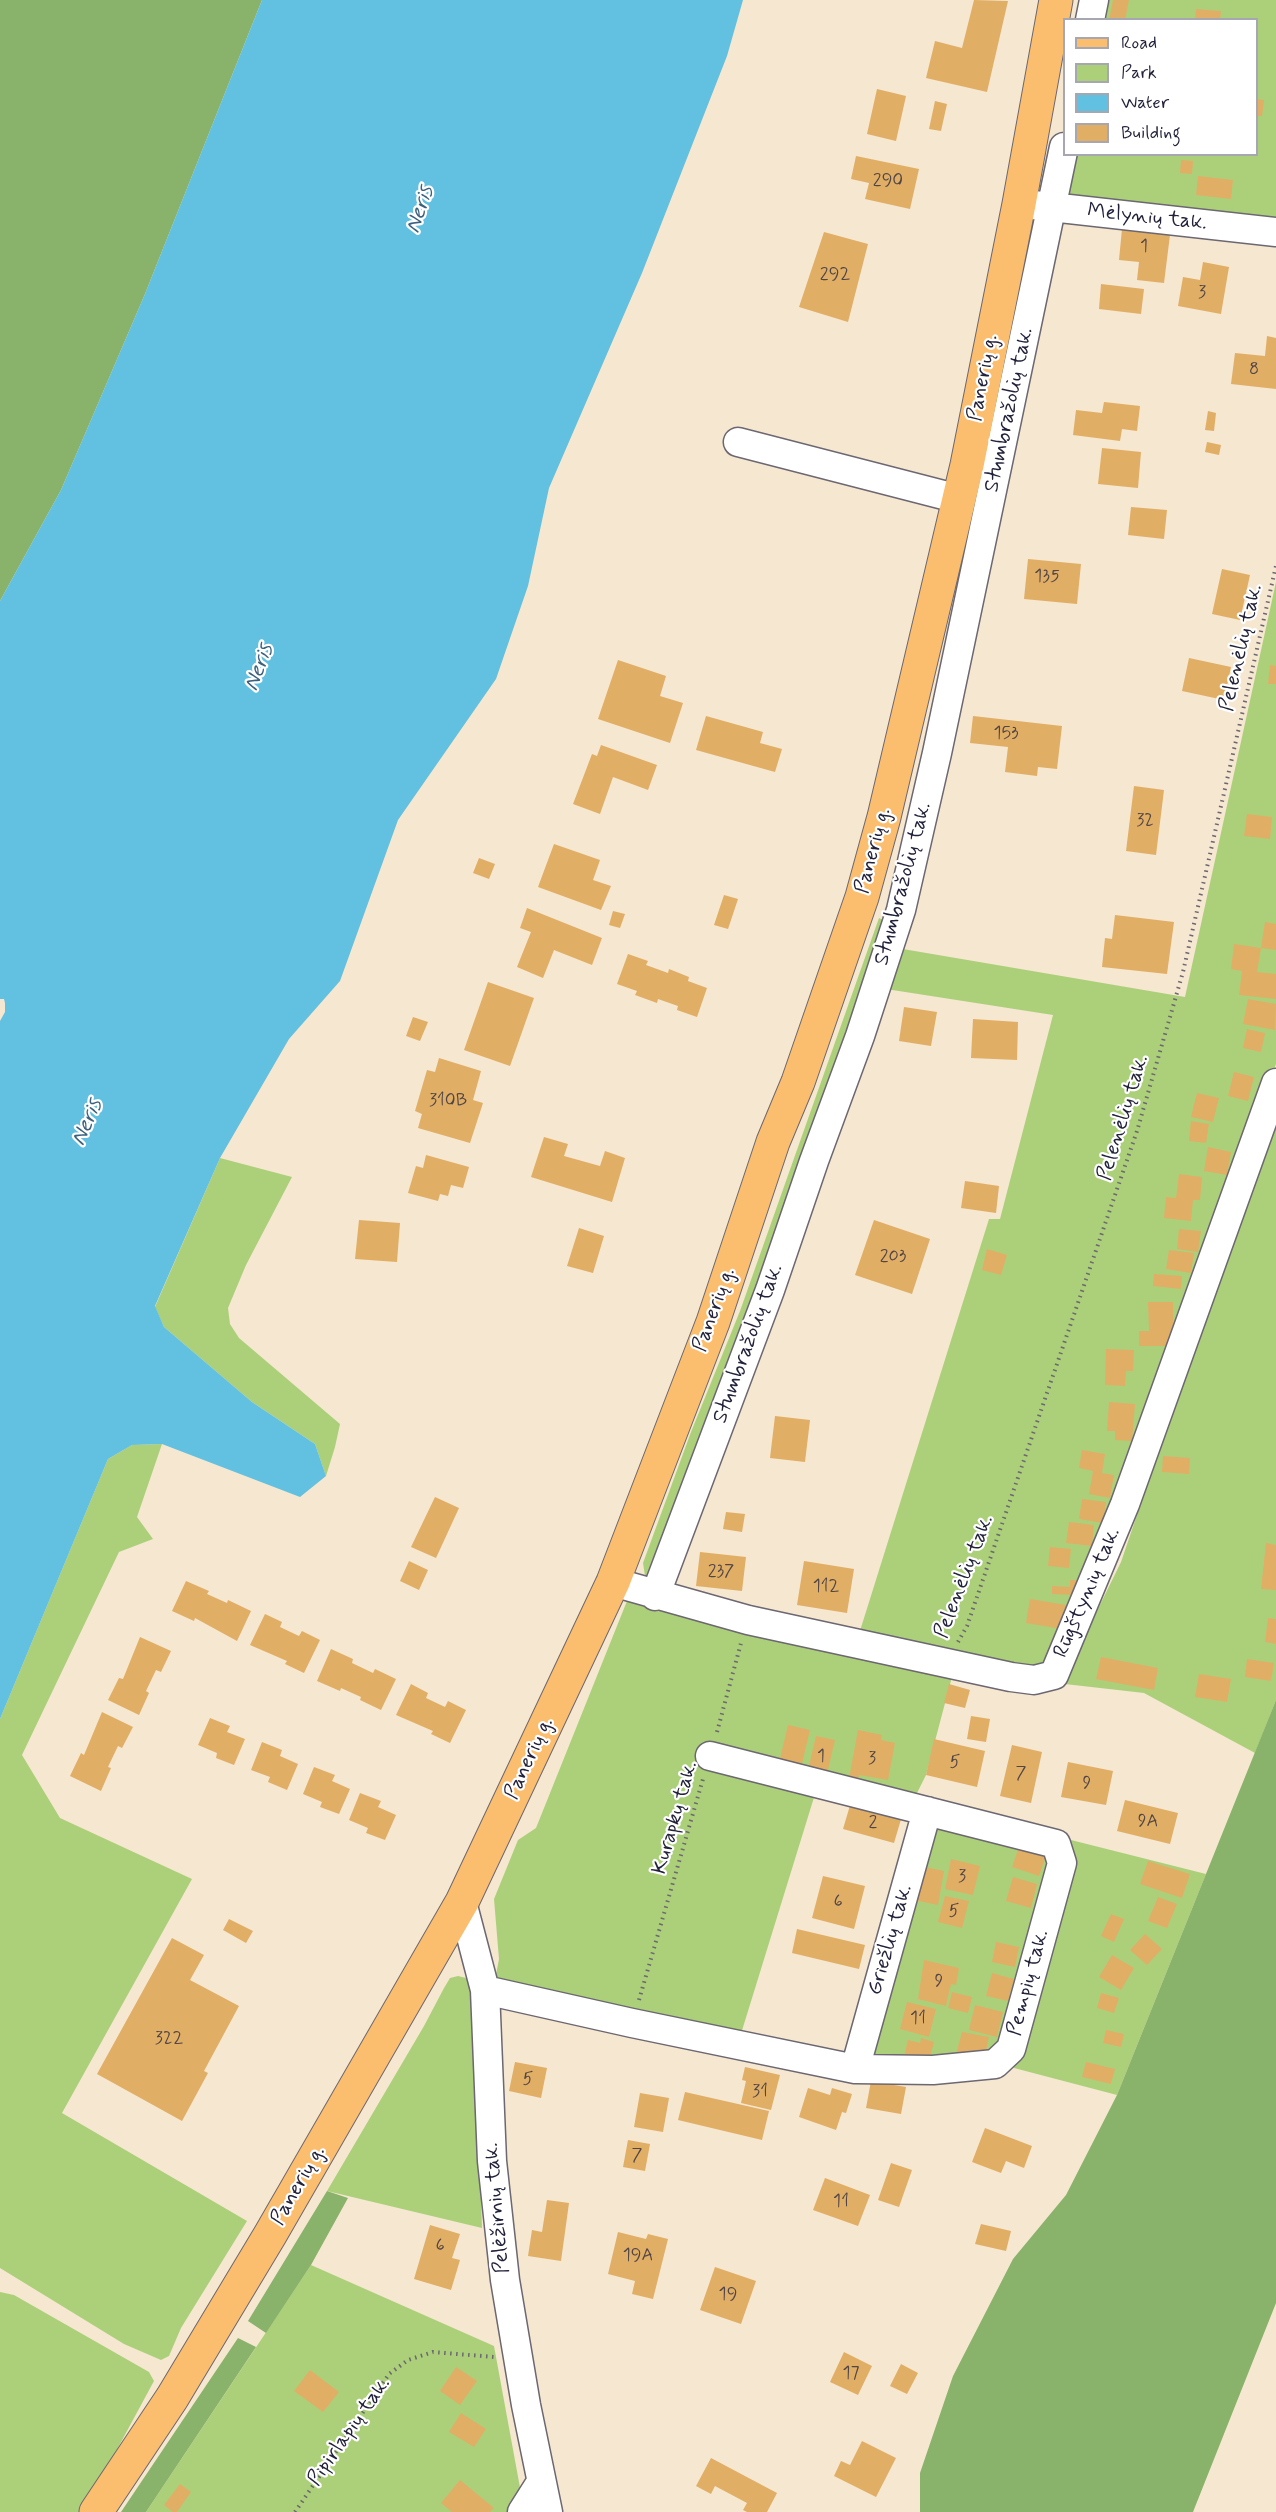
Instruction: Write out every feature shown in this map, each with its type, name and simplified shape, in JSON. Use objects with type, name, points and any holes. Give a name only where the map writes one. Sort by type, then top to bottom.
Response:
[{"type":"main road","name":"Panerių g.","points":[[96,2512],[177,2390],[270,2235],[462,1902],[613,1582],[712,1322],[773,1142],[798,1082],[862,897],[908,721],[959,499],[1019,204],[1056,0]]},
{"type":"street","points":[[1090,18],[1094,0]]},
{"type":"street","name":"Stumbražolių tak.","points":[[655,1596],[770,1290],[813,1161],[860,1036],[901,910],[937,753],[1063,156]]},
{"type":"street","name":"Mėlynių tak.","points":[[1019,204],[1276,232]]},
{"type":"street","points":[[738,442],[959,499]]},
{"type":"street","name":"Rūgštynių tak.","points":[[613,1582],[655,1596],[748,1620],[947,1664],[1034,1680],[1054,1675],[1125,1504],[1276,1083]]},
{"type":"street","name":"Pempių tak.","points":[[485,1990],[855,2069],[933,2070],[995,2064],[1011,2049],[1062,1863],[1056,1844],[710,1756]]},
{"type":"street","name":"Griežlių tak.","points":[[855,2069],[927,1811]]},
{"type":"street","name":"Pelėžirnių tak.","points":[[462,1902],[485,1990],[493,2172],[505,2280],[548,2512]]},
{"type":"street","points":[[522,2512],[542,2482]]},
{"type":"path","name":"Pelenėlių tak.","points":[[947,1664],[967,1626],[1137,1131],[1183,972],[1276,566]]},
{"type":"path","name":"Kurapkų tak.","points":[[632,2023],[748,1620]]},
{"type":"path","name":"Pipirlapių tak.","points":[[295,2512],[389,2374],[408,2360],[433,2352],[518,2360]]},
{"type":"green space","points":[[0,0],[262,0],[145,294],[61,490],[0,601]]},
{"type":"green space","points":[[1103,0],[1276,0],[1276,226],[1064,199],[1073,156],[1258,156],[1258,18],[1099,18]]},
{"type":"green space","points":[[1276,582],[1276,1064],[1228,1191],[1125,1481],[1043,1671],[859,1634],[989,1219],[1000,1219],[1053,1015],[886,989],[897,948],[1185,997]]},
{"type":"green space","points":[[879,918],[885,921],[887,927],[651,1578],[645,1576],[643,1563],[691,1432],[740,1311]]},
{"type":"green space","points":[[1276,1106],[1276,1700],[1255,1753],[1144,1693],[1056,1683],[1064,1678],[1121,1562]]},
{"type":"green space","points":[[220,1158],[292,1177],[246,1265],[228,1308],[230,1324],[239,1338],[340,1424],[326,1476],[315,1444],[252,1402],[164,1327],[155,1307]]},
{"type":"green space","points":[[162,1444],[137,1517],[153,1539],[119,1552],[22,1755],[60,1818],[192,1879],[62,2113],[247,2221],[181,2328],[169,2356],[161,2360],[124,2344],[0,2268],[0,1719],[108,1459],[132,1445]]},
{"type":"green space","points":[[636,1599],[953,1673],[926,1775],[914,1799],[820,1778],[740,2037],[494,1985],[499,1959],[494,1899],[518,1840],[536,1828],[627,1601]]},
{"type":"green space","points":[[1276,1700],[1276,2303],[1193,2512],[920,2512],[920,2473],[953,2376],[1013,2259],[1066,2195],[1117,2095]]},
{"type":"green space","points":[[928,1826],[1052,1847],[998,2054],[869,2063]]},
{"type":"green space","points":[[1067,1839],[1206,1874],[1117,2095],[1014,2068],[1071,1857]]},
{"type":"green space","points":[[458,1976],[470,1979],[474,1990],[482,2228],[327,2191],[450,1978]]},
{"type":"green space","points":[[327,2191],[348,2198],[311,2265],[266,2333],[248,2321]]},
{"type":"green space","points":[[311,2265],[494,2346],[521,2493],[511,2512],[146,2512]]},
{"type":"green space","points":[[0,2292],[14,2295],[149,2372],[154,2381],[94,2492],[80,2512],[0,2512]]},
{"type":"green space","points":[[238,2338],[256,2347],[146,2512],[121,2512]]},
{"type":"water","name":"Neris","points":[[262,0],[743,0],[727,56],[642,273],[549,488],[528,586],[496,679],[398,820],[340,981],[289,1039],[220,1158],[155,1306],[164,1327],[252,1402],[315,1444],[326,1476],[300,1497],[162,1444],[132,1445],[108,1459],[0,1719],[0,1021],[5,1012],[5,1003],[4,999],[0,999],[0,601],[61,490],[145,294]]},
{"type":"building","points":[[974,0],[1008,1],[987,92],[926,78],[935,41],[962,48]]},
{"type":"building","points":[[1113,0],[1129,0],[1125,18],[1109,18]]},
{"type":"building","points":[[1196,9],[1221,11],[1220,18],[1195,18]]},
{"type":"building","points":[[877,89],[906,96],[896,141],[867,134]]},
{"type":"building","points":[[1258,99],[1264,100],[1262,116],[1258,116]]},
{"type":"building","points":[[935,101],[947,104],[941,131],[929,129]]},
{"type":"building","points":[[856,156],[919,169],[910,209],[865,199],[869,183],[851,179]]},
{"type":"building","points":[[1181,160],[1193,161],[1192,174],[1180,173]]},
{"type":"building","points":[[1198,176],[1233,180],[1231,199],[1196,195]]},
{"type":"building","points":[[1122,229],[1170,235],[1164,283],[1137,280],[1139,262],[1119,260]]},
{"type":"building","points":[[824,232],[868,244],[848,322],[799,307]]},
{"type":"building","points":[[1203,262],[1229,267],[1221,314],[1178,306],[1183,277],[1200,280]]},
{"type":"building","points":[[1101,284],[1144,289],[1141,314],[1099,309]]},
{"type":"building","points":[[1267,336],[1276,338],[1276,389],[1231,384],[1235,353],[1265,356]]},
{"type":"building","points":[[1104,402],[1140,406],[1137,431],[1122,429],[1120,441],[1073,435],[1076,410],[1102,413]]},
{"type":"building","points":[[1208,411],[1216,413],[1214,431],[1205,430]]},
{"type":"building","points":[[1207,442],[1221,445],[1219,455],[1205,452]]},
{"type":"building","points":[[1102,448],[1141,452],[1138,488],[1098,484]]},
{"type":"building","points":[[1131,507],[1167,510],[1164,539],[1128,535]]},
{"type":"building","points":[[1028,559],[1081,564],[1077,604],[1024,599]]},
{"type":"building","points":[[1222,569],[1250,575],[1240,620],[1212,614]]},
{"type":"building","points":[[1189,658],[1231,667],[1224,700],[1182,691]]},
{"type":"building","points":[[618,660],[666,676],[660,696],[683,703],[670,743],[598,719]]},
{"type":"building","points":[[1270,665],[1276,666],[1276,684],[1268,684]]},
{"type":"building","points":[[706,716],[763,732],[760,743],[782,749],[775,772],[696,750]]},
{"type":"building","points":[[973,716],[1062,726],[1057,769],[1038,767],[1037,776],[1005,772],[1008,747],[970,743]]},
{"type":"building","points":[[601,745],[657,765],[648,790],[613,777],[600,814],[573,804],[592,754],[597,756]]},
{"type":"building","points":[[1134,786],[1164,790],[1156,855],[1126,851]]},
{"type":"building","points":[[1247,814],[1272,817],[1270,839],[1244,836]]},
{"type":"building","points":[[554,844],[600,860],[593,880],[611,886],[601,910],[538,887]]},
{"type":"building","points":[[479,858],[495,864],[489,879],[473,873]]},
{"type":"building","points":[[724,895],[738,899],[728,929],[714,925]]},
{"type":"building","points":[[527,908],[602,938],[592,965],[554,950],[543,978],[517,967],[531,932],[520,928]]},
{"type":"building","points":[[613,911],[625,914],[620,928],[609,925]]},
{"type":"building","points":[[1115,915],[1174,922],[1167,974],[1102,967],[1105,938],[1112,939]]},
{"type":"building","points":[[1265,922],[1276,924],[1276,950],[1261,948]]},
{"type":"building","points":[[1234,944],[1261,948],[1257,972],[1276,974],[1276,999],[1239,995],[1242,971],[1231,969]]},
{"type":"building","points":[[628,954],[648,961],[646,965],[668,973],[669,969],[689,977],[688,981],[707,988],[697,1017],[677,1010],[678,1006],[658,999],[657,1003],[635,995],[637,991],[617,984]]},
{"type":"building","points":[[488,982],[534,998],[510,1066],[464,1050]]},
{"type":"building","points":[[1248,999],[1276,1004],[1275,1030],[1243,1024]]},
{"type":"building","points":[[904,1007],[937,1012],[931,1046],[899,1041]]},
{"type":"building","points":[[413,1017],[428,1022],[420,1041],[406,1036]]},
{"type":"building","points":[[973,1019],[1018,1022],[1017,1060],[971,1058]]},
{"type":"building","points":[[1247,1029],[1265,1033],[1261,1052],[1243,1048]]},
{"type":"building","points":[[439,1058],[481,1071],[473,1100],[483,1103],[470,1143],[418,1128],[422,1114],[415,1111],[427,1070],[435,1072]]},
{"type":"building","points":[[1234,1072],[1254,1077],[1248,1101],[1228,1096]]},
{"type":"building","points":[[1197,1093],[1219,1098],[1213,1122],[1191,1117]]},
{"type":"building","points":[[1191,1121],[1209,1124],[1206,1143],[1189,1141]]},
{"type":"building","points":[[544,1137],[568,1144],[564,1156],[600,1166],[605,1151],[625,1158],[612,1202],[531,1177]]},
{"type":"building","points":[[1208,1147],[1231,1152],[1227,1175],[1204,1171]]},
{"type":"building","points":[[426,1155],[469,1167],[463,1188],[451,1185],[448,1196],[440,1194],[438,1201],[408,1193],[416,1166],[423,1168]]},
{"type":"building","points":[[1179,1174],[1202,1177],[1200,1200],[1193,1200],[1191,1221],[1164,1218],[1166,1197],[1176,1198]]},
{"type":"building","points":[[965,1181],[999,1186],[996,1213],[961,1208]]},
{"type":"building","points":[[359,1220],[400,1223],[397,1262],[355,1259]]},
{"type":"building","points":[[874,1220],[930,1239],[912,1294],[855,1275]]},
{"type":"building","points":[[579,1228],[604,1236],[593,1273],[567,1266]]},
{"type":"building","points":[[1179,1229],[1201,1231],[1198,1252],[1177,1249]]},
{"type":"building","points":[[987,1249],[1007,1255],[1001,1275],[982,1270]]},
{"type":"building","points":[[1169,1250],[1194,1253],[1191,1273],[1166,1269]]},
{"type":"building","points":[[1154,1274],[1182,1276],[1181,1289],[1153,1286]]},
{"type":"building","points":[[1148,1302],[1173,1302],[1173,1346],[1139,1346],[1139,1331],[1149,1331]]},
{"type":"building","points":[[1106,1349],[1134,1350],[1133,1371],[1126,1371],[1125,1386],[1105,1385]]},
{"type":"building","points":[[1109,1402],[1135,1404],[1132,1441],[1115,1440],[1115,1431],[1107,1431]]},
{"type":"building","points":[[775,1416],[810,1420],[805,1462],[770,1458]]},
{"type":"building","points":[[1082,1450],[1105,1454],[1102,1473],[1114,1475],[1110,1498],[1089,1494],[1093,1471],[1079,1468]]},
{"type":"building","points":[[1163,1456],[1190,1458],[1189,1474],[1162,1472]]},
{"type":"building","points":[[435,1497],[459,1508],[436,1558],[411,1547]]},
{"type":"building","points":[[1082,1499],[1106,1502],[1103,1523],[1079,1519]]},
{"type":"building","points":[[726,1512],[745,1514],[742,1532],[723,1529]]},
{"type":"building","points":[[1069,1522],[1094,1525],[1092,1546],[1066,1543]]},
{"type":"building","points":[[1266,1543],[1276,1545],[1276,1590],[1261,1589]]},
{"type":"building","points":[[1050,1547],[1071,1549],[1069,1568],[1048,1566]]},
{"type":"building","points":[[700,1552],[746,1557],[742,1591],[696,1586]]},
{"type":"building","points":[[409,1561],[428,1570],[419,1590],[400,1581]]},
{"type":"building","points":[[804,1561],[854,1569],[847,1613],[797,1605]]},
{"type":"building","points":[[1070,1580],[1078,1580],[1077,1595],[1052,1594],[1052,1586],[1070,1587]]},
{"type":"building","points":[[186,1581],[209,1591],[207,1594],[227,1603],[228,1600],[251,1611],[237,1641],[195,1618],[194,1621],[172,1611]]},
{"type":"building","points":[[1030,1599],[1072,1606],[1068,1630],[1026,1623]]},
{"type":"building","points":[[265,1614],[282,1622],[280,1627],[299,1636],[302,1631],[320,1640],[304,1673],[285,1664],[287,1661],[250,1645]]},
{"type":"building","points":[[1268,1618],[1276,1619],[1276,1644],[1265,1642]]},
{"type":"building","points":[[140,1637],[171,1651],[161,1672],[156,1670],[146,1691],[149,1693],[139,1715],[108,1700],[119,1678],[123,1679]]},
{"type":"building","points":[[331,1649],[353,1659],[352,1663],[373,1673],[375,1669],[396,1679],[381,1710],[360,1700],[361,1697],[317,1681]]},
{"type":"building","points":[[1101,1657],[1158,1668],[1154,1690],[1096,1679]]},
{"type":"building","points":[[1247,1659],[1274,1663],[1271,1681],[1245,1677]]},
{"type":"building","points":[[1199,1674],[1231,1679],[1227,1702],[1195,1697]]},
{"type":"building","points":[[411,1684],[428,1693],[426,1698],[445,1707],[448,1701],[466,1710],[450,1743],[431,1734],[433,1731],[396,1715]]},
{"type":"building","points":[[949,1684],[970,1690],[965,1708],[944,1703]]},
{"type":"building","points":[[102,1712],[133,1727],[122,1748],[118,1746],[108,1767],[111,1768],[101,1791],[70,1776],[81,1753],[84,1755]]},
{"type":"building","points":[[971,1716],[990,1719],[986,1742],[967,1739]]},
{"type":"building","points":[[210,1718],[230,1726],[227,1732],[245,1739],[234,1765],[216,1758],[217,1753],[198,1745]]},
{"type":"building","points":[[788,1725],[810,1730],[800,1772],[778,1767]]},
{"type":"building","points":[[858,1730],[882,1735],[881,1740],[895,1743],[888,1780],[859,1775],[857,1786],[848,1784]]},
{"type":"building","points":[[816,1736],[835,1740],[826,1778],[807,1774]]},
{"type":"building","points":[[934,1739],[985,1751],[977,1787],[926,1775]]},
{"type":"building","points":[[262,1742],[282,1750],[280,1756],[298,1764],[287,1790],[268,1782],[270,1777],[251,1770]]},
{"type":"building","points":[[1012,1745],[1042,1752],[1031,1803],[1000,1796]]},
{"type":"building","points":[[1068,1762],[1113,1771],[1106,1805],[1061,1797]]},
{"type":"building","points":[[314,1767],[335,1775],[332,1781],[350,1789],[339,1814],[320,1807],[322,1802],[303,1794]]},
{"type":"building","points":[[360,1793],[381,1801],[378,1807],[396,1815],[385,1840],[366,1833],[368,1828],[349,1820]]},
{"type":"building","points":[[1125,1800],[1178,1813],[1170,1844],[1117,1831]]},
{"type":"building","points":[[851,1802],[902,1816],[894,1843],[843,1829]]},
{"type":"building","points":[[1019,1847],[1046,1856],[1039,1876],[1012,1867]]},
{"type":"building","points":[[951,1859],[980,1866],[973,1895],[945,1889]]},
{"type":"building","points":[[1148,1861],[1190,1874],[1182,1898],[1140,1884]]},
{"type":"building","points":[[920,1866],[944,1871],[938,1905],[914,1900]]},
{"type":"building","points":[[823,1876],[865,1886],[854,1929],[812,1918]]},
{"type":"building","points":[[1013,1877],[1037,1884],[1031,1908],[1006,1901]]},
{"type":"building","points":[[945,1896],[969,1901],[962,1928],[938,1922]]},
{"type":"building","points":[[1158,1897],[1177,1904],[1167,1928],[1148,1921]]},
{"type":"building","points":[[1111,1914],[1124,1919],[1114,1942],[1101,1936]]},
{"type":"building","points":[[229,1919],[253,1931],[246,1943],[223,1930]]},
{"type":"building","points":[[797,1929],[865,1945],[859,1969],[792,1953]]},
{"type":"building","points":[[1145,1934],[1162,1949],[1147,1965],[1130,1950]]},
{"type":"building","points":[[172,1938],[204,1955],[190,1980],[239,2006],[204,2071],[208,2073],[182,2121],[97,2074]]},
{"type":"building","points":[[996,1942],[1019,1947],[1015,1967],[992,1962]]},
{"type":"building","points":[[1112,1955],[1134,1968],[1121,1990],[1099,1977]]},
{"type":"building","points":[[924,1960],[959,1968],[956,1985],[951,1984],[946,2006],[918,1999]]},
{"type":"building","points":[[992,1973],[1014,1979],[1008,2001],[986,1996]]},
{"type":"building","points":[[952,1992],[972,1997],[968,2013],[948,2008]]},
{"type":"building","points":[[1101,1993],[1119,1998],[1114,2013],[1097,2008]]},
{"type":"building","points":[[907,2002],[936,2009],[929,2037],[900,2029]]},
{"type":"building","points":[[975,2005],[1003,2012],[997,2037],[969,2030]]},
{"type":"building","points":[[1106,2030],[1124,2034],[1121,2047],[1103,2043]]},
{"type":"building","points":[[962,2032],[989,2037],[984,2060],[955,2058]]},
{"type":"building","points":[[921,2038],[934,2042],[928,2064],[904,2057],[908,2040],[920,2043]]},
{"type":"building","points":[[515,2062],[547,2068],[541,2098],[509,2091]]},
{"type":"building","points":[[1086,2062],[1115,2069],[1111,2084],[1082,2077]]},
{"type":"building","points":[[745,2067],[780,2075],[771,2110],[741,2103],[746,2081],[742,2080]]},
{"type":"building","points":[[871,2081],[906,2087],[901,2114],[866,2108]]},
{"type":"building","points":[[808,2088],[830,2095],[832,2088],[852,2094],[846,2113],[842,2112],[836,2130],[799,2117]]},
{"type":"building","points":[[685,2092],[769,2111],[762,2140],[678,2120]]},
{"type":"building","points":[[640,2093],[669,2098],[663,2132],[634,2127]]},
{"type":"building","points":[[985,2128],[1032,2146],[1024,2168],[1006,2161],[1001,2173],[972,2162]]},
{"type":"building","points":[[628,2140],[650,2144],[645,2171],[623,2167]]},
{"type":"building","points":[[891,2163],[912,2170],[899,2207],[878,2200]]},
{"type":"building","points":[[825,2178],[870,2195],[858,2226],[813,2210]]},
{"type":"building","points":[[547,2200],[569,2203],[561,2261],[528,2256],[532,2230],[542,2232]]},
{"type":"building","points":[[981,2224],[1011,2231],[1006,2251],[975,2244]]},
{"type":"building","points":[[430,2225],[460,2234],[452,2258],[460,2260],[451,2290],[414,2279]]},
{"type":"building","points":[[618,2232],[646,2239],[648,2234],[668,2239],[653,2299],[632,2294],[635,2281],[608,2274]]},
{"type":"building","points":[[715,2267],[756,2281],[741,2324],[700,2310]]},
{"type":"building","points":[[844,2352],[872,2366],[858,2395],[830,2382]]},
{"type":"building","points":[[901,2364],[918,2373],[907,2394],[890,2386]]},
{"type":"building","points":[[456,2367],[477,2381],[460,2405],[440,2391]]},
{"type":"building","points":[[310,2370],[339,2392],[323,2412],[294,2391]]},
{"type":"building","points":[[461,2413],[486,2429],[474,2447],[449,2432]]},
{"type":"building","points":[[862,2441],[896,2458],[876,2497],[834,2476],[841,2461],[850,2465]]},
{"type":"building","points":[[711,2458],[777,2493],[767,2512],[747,2512],[743,2510],[747,2503],[715,2486],[711,2494],[696,2486]]},
{"type":"building","points":[[460,2480],[494,2508],[490,2512],[452,2512],[441,2503]]},
{"type":"building","points":[[180,2484],[191,2492],[177,2512],[173,2512],[164,2505]]}]
